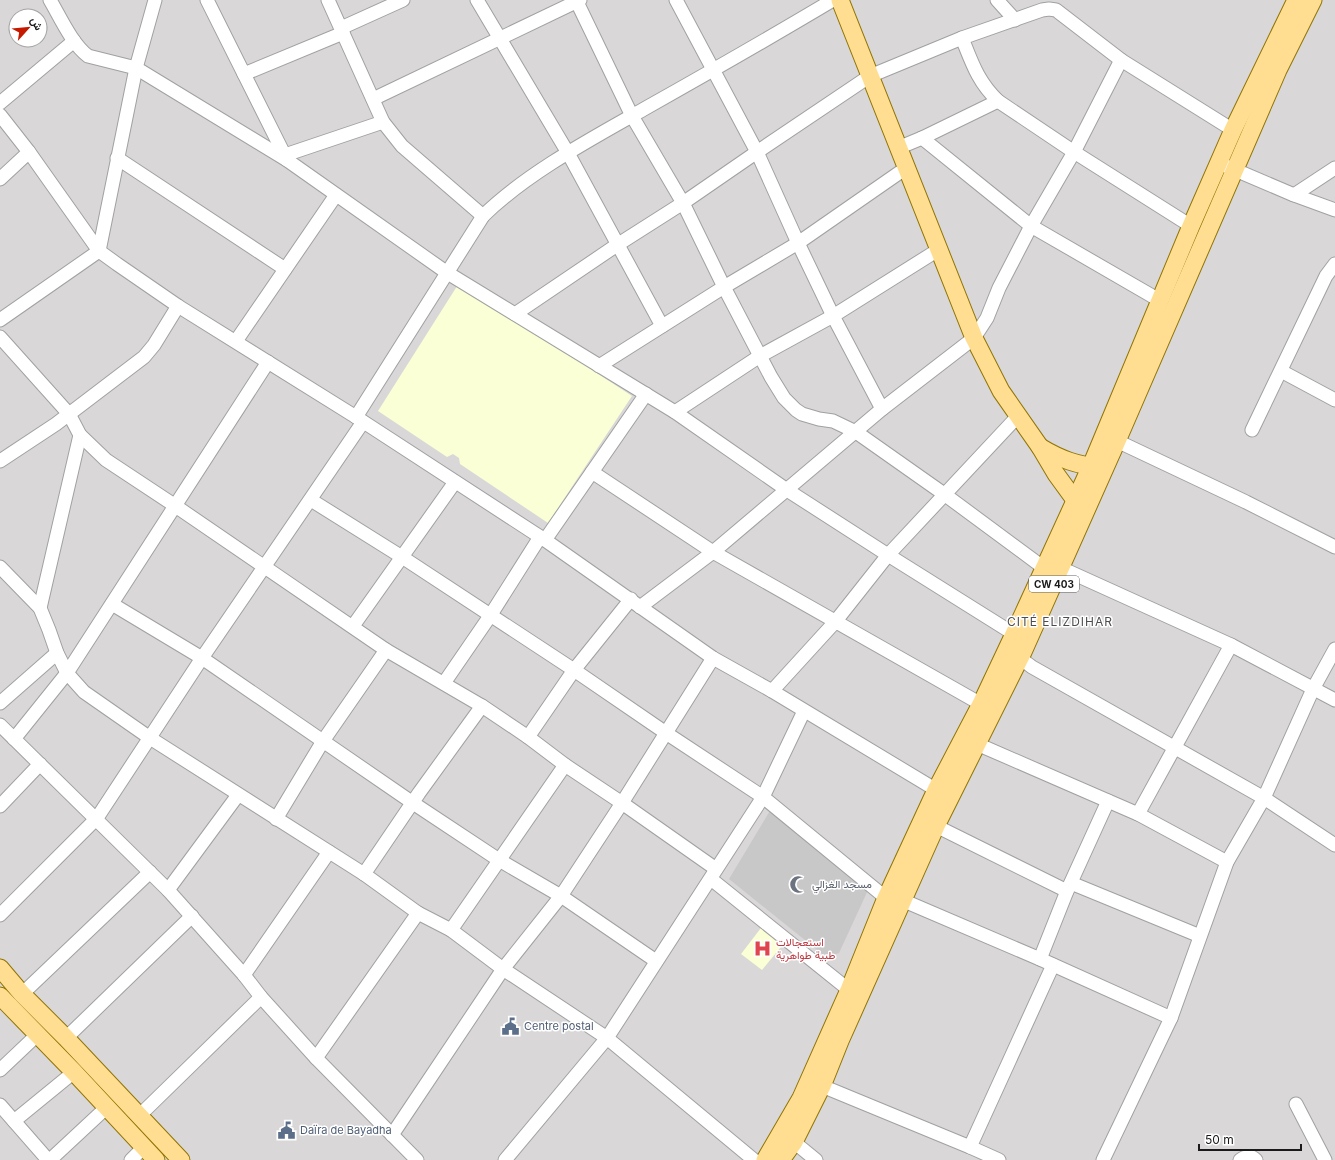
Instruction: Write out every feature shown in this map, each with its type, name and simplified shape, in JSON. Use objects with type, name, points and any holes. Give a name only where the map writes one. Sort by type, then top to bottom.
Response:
[{"type":"main road","points":[[840,0],[938,250],[974,338],[992,377],[1040,447],[1056,474],[1085,513]]},
{"type":"main road","name":"CW 403","points":[[765,1160],[800,1098],[849,990],[894,899],[943,794],[981,704],[1074,500],[1117,440],[1226,166],[1233,130],[1296,0]]},
{"type":"main road","name":"CW 403","points":[[781,1160],[794,1142],[822,1086],[894,899],[936,826],[943,794],[977,744],[1020,658],[1061,568],[1085,513],[1098,466],[1159,300],[1191,226],[1226,166],[1278,70],[1313,0]]},
{"type":"main road","points":[[1040,447],[1067,461],[1098,466]]},
{"type":"main road","points":[[0,968],[22,994],[66,1038],[181,1160]]},
{"type":"main road","points":[[0,996],[74,1072],[156,1160]]},
{"type":"street","points":[[50,0],[74,41],[83,52],[93,58],[136,68],[286,158],[446,272],[675,412],[787,490],[1014,634]]},
{"type":"street","points":[[0,320],[99,251],[136,68],[155,0]]},
{"type":"street","points":[[207,0],[286,158]]},
{"type":"street","points":[[328,0],[383,122],[402,146],[483,216]]},
{"type":"street","points":[[244,74],[342,31],[403,0]]},
{"type":"street","points":[[477,0],[568,153],[662,326]]},
{"type":"street","points":[[373,99],[578,0],[632,116],[683,203],[724,287],[784,398],[796,410],[819,419],[833,421],[856,432],[944,494],[1044,568]]},
{"type":"street","points":[[676,0],[757,152],[833,316],[882,409]]},
{"type":"street","points":[[0,915],[97,818],[202,658],[311,500],[446,272],[483,216],[496,202],[568,153],[833,0]]},
{"type":"street","points":[[997,0],[1014,20]]},
{"type":"street","points":[[516,314],[870,76],[962,38],[1042,10],[1056,10],[1122,60],[1233,130]]},
{"type":"street","points":[[962,38],[976,73],[989,92],[998,101],[1074,152],[1191,226]]},
{"type":"street","points":[[0,103],[74,41]]},
{"type":"street","points":[[528,737],[574,670],[636,603],[713,552],[882,409],[974,338],[987,318],[999,288],[1031,226],[1074,152],[1122,60]]},
{"type":"street","points":[[898,148],[998,101]]},
{"type":"street","points":[[0,115],[29,152],[99,251],[178,306],[236,341],[542,539],[713,658],[772,690],[804,711],[943,794]]},
{"type":"street","points":[[286,158],[383,122]]},
{"type":"street","points":[[922,138],[1031,226],[1159,300]]},
{"type":"street","points":[[0,179],[29,152]]},
{"type":"street","points":[[117,158],[286,269]]},
{"type":"street","points":[[1226,166],[1294,195],[1335,210]]},
{"type":"street","points":[[599,366],[724,287],[798,243],[906,168]]},
{"type":"street","points":[[1294,195],[1335,168]]},
{"type":"street","points":[[236,341],[336,195]]},
{"type":"street","points":[[675,412],[760,356],[833,316],[938,250]]},
{"type":"street","points":[[1252,430],[1326,276],[1335,264]]},
{"type":"street","points":[[0,461],[69,414],[144,357],[154,345],[178,306]]},
{"type":"street","points":[[0,337],[69,414],[80,435],[106,460],[353,626],[386,650],[482,706],[622,802],[713,874],[849,990]]},
{"type":"street","points":[[14,739],[66,673],[268,362]]},
{"type":"street","points":[[1281,371],[1335,400]]},
{"type":"street","points":[[444,683],[542,539],[592,472],[646,394]]},
{"type":"street","points":[[772,690],[835,622],[888,555],[1018,416]]},
{"type":"street","points":[[40,608],[80,435]]},
{"type":"street","points":[[1117,440],[1335,547]]},
{"type":"street","points":[[592,472],[713,552],[981,704]]},
{"type":"street","points":[[353,626],[455,482]]},
{"type":"street","points":[[311,500],[402,557],[574,670],[763,797],[894,899],[1040,959],[1170,1018]]},
{"type":"street","points":[[0,567],[40,608],[66,673],[84,692],[150,738],[364,874],[418,913],[451,930],[503,970],[607,1038],[754,1160]]},
{"type":"street","points":[[1061,568],[1231,645],[1335,700]]},
{"type":"street","points":[[112,604],[202,658],[412,803],[499,860],[561,896],[656,961]]},
{"type":"street","points":[[1138,814],[1176,748],[1231,645]]},
{"type":"street","points":[[1103,1160],[1170,1018],[1228,862],[1264,798],[1313,689],[1335,649]]},
{"type":"street","points":[[276,819],[323,741],[386,650]]},
{"type":"street","points":[[0,703],[57,653]]},
{"type":"street","points":[[392,1135],[503,970],[561,896],[713,658]]},
{"type":"street","points":[[1020,658],[1032,667],[1264,798],[1335,845]]},
{"type":"street","points":[[364,874],[412,803],[482,706]]},
{"type":"street","points":[[505,1160],[607,1038],[763,797],[804,711]]},
{"type":"street","points":[[0,725],[97,818],[168,890],[316,1058],[392,1135],[412,1158]]},
{"type":"street","points":[[977,744],[1138,814],[1228,862]]},
{"type":"street","points":[[0,806],[40,764]]},
{"type":"street","points":[[451,930],[566,765]]},
{"type":"street","points":[[168,890],[238,795]]},
{"type":"street","points":[[1040,959],[1069,887],[1108,801]]},
{"type":"street","points":[[936,826],[1069,887],[1200,936]]},
{"type":"street","points":[[244,975],[329,852]]},
{"type":"street","points":[[22,994],[150,872]]},
{"type":"street","points":[[316,1058],[418,913]]},
{"type":"street","points":[[66,1038],[192,916]]},
{"type":"street","points":[[970,1147],[1053,965]]},
{"type":"street","points":[[139,1116],[261,997]]},
{"type":"street","points":[[0,1070],[38,1035]]},
{"type":"street","points":[[14,1121],[74,1072]]},
{"type":"street","points":[[822,1086],[999,1160]]},
{"type":"street","points":[[1296,1104],[1325,1160]]},
{"type":"street","points":[[0,1105],[49,1160],[107,1107]]},
{"type":"street","points":[[794,1142],[816,1160]]},
{"type":"street","points":[[131,1160],[144,1147]]},
{"type":"street","points":[[1240,1160],[1248,1156],[1256,1160]]},
{"type":"shaded area","points":[[0,0],[1335,0],[1335,1160],[0,1160]]},
{"type":"shaded area","points":[[459,283],[632,396],[548,523],[460,464],[459,458],[453,454],[447,457],[378,411]]},
{"type":"shaded area","name":"مسجد الغزالي","points":[[771,809],[869,888],[839,953],[826,957],[729,879]]},
{"type":"shaded area","name":"استعجالات طبية طواهرية","points":[[764,924],[785,942],[762,970],[741,954]]},
{"type":"place","name":"مسجد الغزالي","points":[[799,884]]},
{"type":"place","name":"استعجالات طبية طواهرية","points":[[763,948]]},
{"type":"place","name":"Centre postal","points":[[511,1026]]},
{"type":"place","name":"Daïra de Bayadha","points":[[287,1130]]},
{"type":"district","name":"CITÉ ELIZDIHAR","points":[[1060,621]]}]
